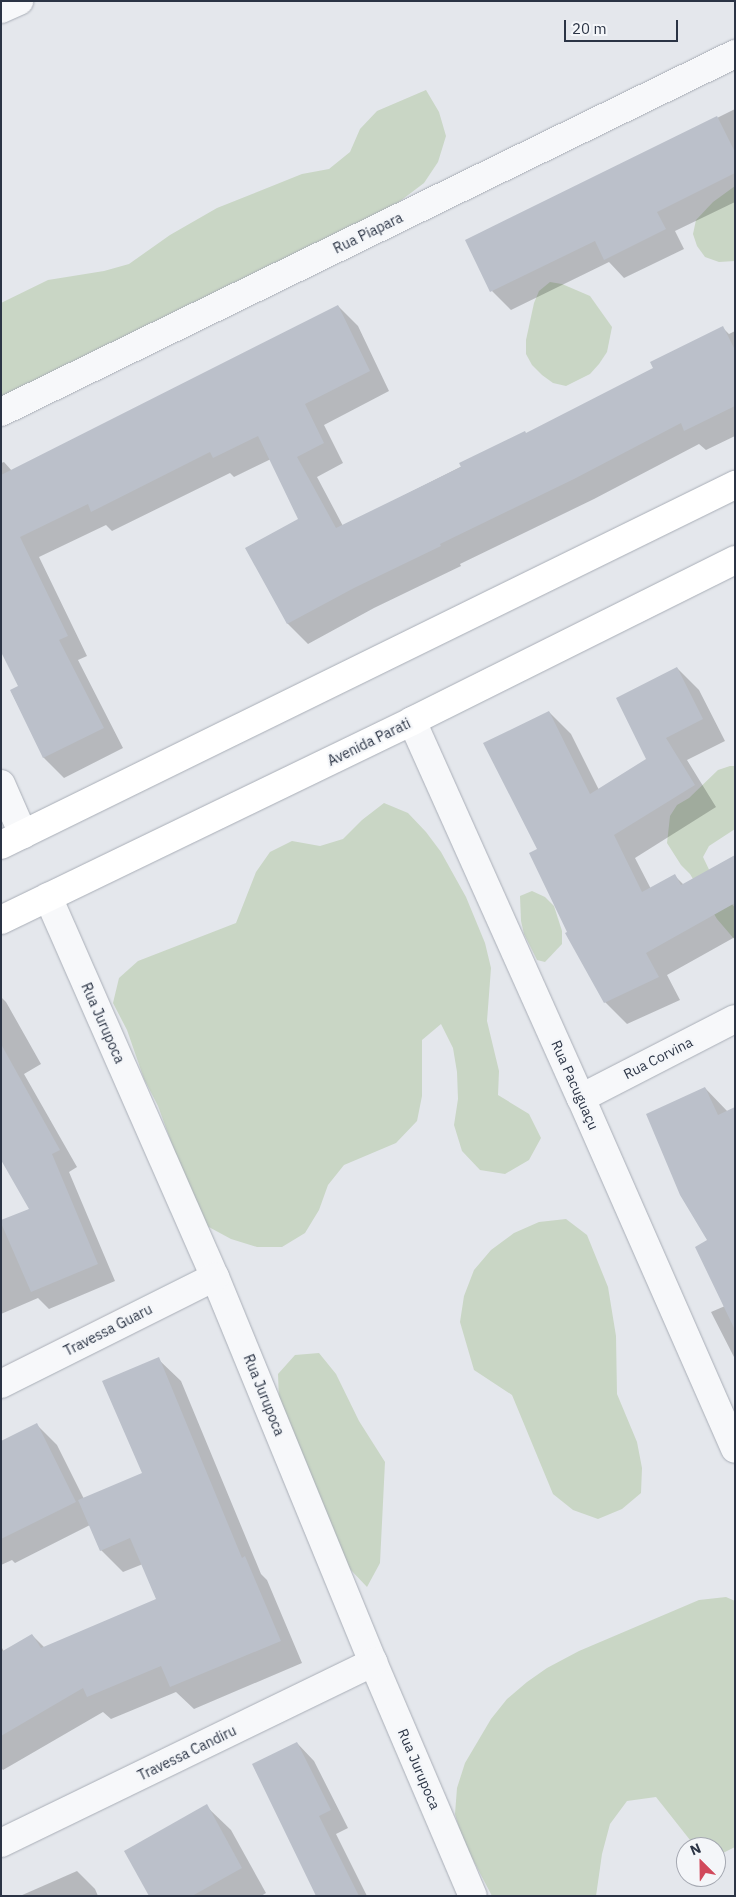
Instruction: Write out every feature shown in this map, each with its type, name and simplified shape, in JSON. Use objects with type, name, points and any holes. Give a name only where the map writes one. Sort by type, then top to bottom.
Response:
[{"type":"street","points":[[1,9],[19,1]]},
{"type":"street","name":"Rua Piapara","points":[[1,412],[735,54]]},
{"type":"street","points":[[1,784],[12,840],[735,486]]},
{"type":"street","name":"Avenida Parati","points":[[1,920],[412,721],[735,560]]},
{"type":"street","name":"Rua Pacuguaçu","points":[[412,721],[581,1098],[735,1449]]},
{"type":"street","name":"Rua Jurupoca","points":[[48,897],[215,1277],[373,1662],[473,1896]]},
{"type":"street","name":"Rua Corvina","points":[[581,1098],[735,1019]]},
{"type":"street","name":"Travessa Guaru","points":[[1,1384],[215,1277]]},
{"type":"street","name":"Travessa Candiru","points":[[1,1843],[373,1662]]},
{"type":"green space","points":[[426,90],[439,112],[446,136],[438,162],[424,183],[379,217],[277,262],[255,276],[1,397],[1,303],[48,280],[104,271],[129,264],[170,235],[217,208],[302,174],[329,169],[350,152],[360,129],[377,111]]},
{"type":"green space","points":[[735,186],[735,261],[719,262],[705,257],[697,246],[693,234],[696,220],[713,202]]},
{"type":"green space","points":[[550,282],[562,284],[590,296],[612,327],[607,352],[599,364],[590,374],[566,386],[553,383],[542,375],[532,365],[526,354],[526,340],[534,303],[539,291]]},
{"type":"green space","points":[[735,766],[735,829],[709,846],[703,857],[714,880],[735,908],[735,940],[717,919],[690,874],[681,865],[667,843],[670,816],[677,805],[689,798],[718,770]]},
{"type":"green space","points":[[384,803],[408,813],[426,832],[441,852],[466,897],[485,943],[491,968],[487,1021],[499,1071],[498,1095],[529,1114],[541,1138],[529,1160],[505,1174],[480,1170],[462,1151],[454,1125],[458,1099],[457,1072],[453,1048],[441,1024],[422,1040],[422,1096],[417,1121],[396,1143],[344,1165],[328,1185],[319,1210],[305,1233],[282,1247],[257,1247],[231,1239],[207,1226],[185,1180],[158,1106],[144,1079],[127,1030],[113,1003],[119,978],[138,961],[236,923],[256,872],[270,852],[292,841],[320,846],[343,839],[362,820]]},
{"type":"green space","points":[[532,891],[545,897],[554,906],[562,931],[562,944],[545,962],[537,960],[524,934],[521,921],[520,896]]},
{"type":"green space","points":[[566,1219],[587,1235],[608,1287],[616,1336],[617,1394],[637,1442],[642,1468],[641,1493],[622,1509],[598,1519],[573,1510],[553,1494],[512,1395],[474,1370],[460,1322],[464,1296],[474,1270],[491,1250],[514,1233],[539,1222]]},
{"type":"green space","points":[[319,1353],[336,1374],[359,1421],[385,1462],[380,1563],[367,1587],[349,1568],[279,1400],[278,1374],[295,1355]]},
{"type":"green space","points":[[726,1597],[735,1601],[735,1847],[726,1852],[726,1837],[688,1837],[656,1797],[627,1801],[610,1824],[602,1854],[596,1896],[492,1896],[462,1839],[455,1814],[457,1788],[465,1763],[491,1719],[507,1699],[547,1668],[579,1651],[699,1600]]},
{"type":"building","points":[[717,116],[735,152],[735,173],[657,212],[666,229],[604,260],[595,241],[490,292],[465,240]]},
{"type":"building","points":[[338,305],[370,371],[305,404],[324,443],[297,457],[336,528],[461,467],[459,463],[525,431],[526,433],[653,368],[650,362],[723,326],[735,350],[735,406],[684,431],[681,423],[574,479],[440,544],[441,546],[354,588],[287,624],[245,548],[298,519],[258,436],[213,458],[210,452],[91,512],[88,504],[20,537],[68,636],[59,640],[104,728],[43,758],[10,690],[18,686],[1,652],[1,475]]},
{"type":"building","points":[[677,667],[703,719],[666,738],[695,785],[614,835],[642,892],[675,874],[681,885],[735,855],[735,903],[646,953],[659,977],[604,1003],[565,933],[567,932],[529,853],[537,849],[483,743],[549,711],[590,794],[646,759],[616,698]]},
{"type":"building","points":[[1,1044],[60,1150],[52,1154],[98,1264],[31,1292],[1,1223],[1,1220],[29,1209],[1,1160]]},
{"type":"building","points":[[705,1087],[718,1115],[735,1107],[735,1330],[695,1247],[707,1240],[680,1195],[646,1114]]},
{"type":"building","points":[[159,1357],[242,1558],[245,1556],[281,1641],[170,1687],[161,1666],[87,1697],[83,1688],[1,1736],[1,1652],[32,1634],[41,1648],[156,1599],[130,1538],[100,1551],[78,1500],[142,1473],[102,1381]]},
{"type":"building","points":[[37,1423],[76,1502],[1,1539],[1,1441]]},
{"type":"building","points":[[297,1742],[331,1810],[319,1816],[359,1896],[316,1896],[252,1764]]},
{"type":"building","points":[[207,1804],[242,1868],[192,1896],[149,1896],[124,1851]]}]
